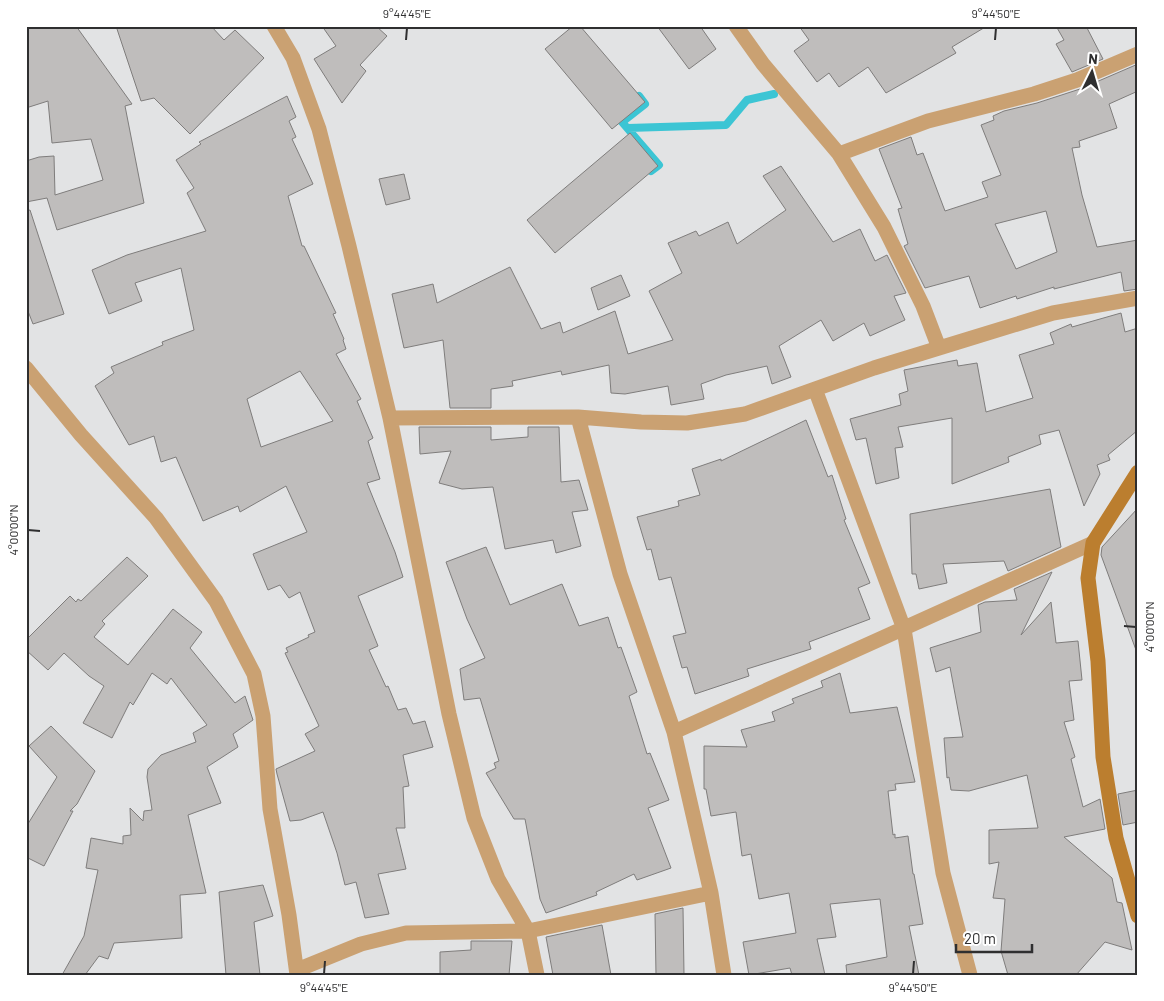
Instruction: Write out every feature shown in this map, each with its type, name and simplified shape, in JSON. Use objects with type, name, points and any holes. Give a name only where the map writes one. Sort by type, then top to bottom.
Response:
[{"type":"main road","points":[[1138,472],[1093,543],[1088,578],[1098,661],[1103,757],[1116,838],[1138,916]]},
{"type":"street","points":[[274,26],[292,58],[319,129],[350,246],[390,418],[449,714],[474,818],[498,879],[528,931],[537,975]]},
{"type":"street","points":[[736,26],[763,64],[838,154],[884,226],[923,306],[939,348]]},
{"type":"street","points":[[838,154],[928,122],[1034,94],[1077,80],[1138,54]]},
{"type":"street","points":[[390,418],[578,417],[641,422],[687,423],[745,414],[874,368],[1053,313],[1138,298]]},
{"type":"street","points":[[26,368],[80,435],[156,518],[216,602],[254,674],[263,716],[270,808],[289,914],[297,972],[361,944],[406,933],[528,931],[711,893]]},
{"type":"street","points":[[815,389],[904,629],[943,873],[970,975]]},
{"type":"street","points":[[578,417],[620,574],[674,732],[711,893],[724,975]]},
{"type":"street","points":[[674,732],[1093,543]]},
{"type":"building","points":[[26,26],[76,26],[132,104],[125,106],[144,203],[57,230],[47,198],[26,202],[26,161],[39,157],[54,156],[55,195],[103,180],[91,139],[52,143],[48,101],[26,108]]},
{"type":"building","points":[[116,26],[211,26],[224,40],[235,30],[264,58],[190,134],[154,98],[141,101]]},
{"type":"building","points":[[322,26],[376,26],[387,36],[360,65],[366,71],[342,103],[314,59],[336,46]]},
{"type":"building","points":[[573,26],[580,26],[645,102],[612,129],[545,49]]},
{"type":"building","points":[[657,26],[700,26],[716,49],[689,69]]},
{"type":"building","points":[[799,26],[987,26],[952,47],[956,53],[886,93],[868,67],[839,87],[829,73],[817,82],[794,51],[809,40]]},
{"type":"building","points":[[1056,26],[1086,26],[1103,59],[1072,72],[1056,44],[1064,40]]},
{"type":"building","points":[[1138,64],[1138,91],[1109,104],[1117,128],[1079,141],[1080,147],[1072,148],[1082,195],[1097,247],[1138,240],[1138,289],[1124,291],[1121,272],[1054,289],[1054,287],[1017,299],[1016,296],[980,308],[969,276],[925,288],[904,246],[908,244],[898,209],[902,208],[879,149],[911,137],[917,155],[923,153],[945,211],[988,197],[982,182],[1001,175],[981,125],[994,120],[993,116],[1004,111],[1080,89]],"holes":[[[1046,211],[1057,252],[1016,269],[995,224]]]},
{"type":"building","points":[[287,96],[296,117],[289,121],[296,137],[292,139],[313,184],[288,196],[302,246],[304,246],[336,313],[333,314],[344,339],[346,349],[336,354],[361,399],[357,401],[373,438],[368,441],[380,479],[367,483],[403,577],[358,596],[378,646],[369,650],[398,710],[406,708],[413,724],[425,721],[433,747],[403,755],[409,786],[403,787],[405,828],[396,828],[406,869],[378,874],[389,914],[365,918],[356,882],[345,885],[337,853],[323,812],[301,820],[290,821],[277,774],[276,769],[315,751],[305,734],[319,726],[285,653],[288,652],[286,648],[315,632],[300,592],[289,598],[280,585],[268,590],[253,554],[307,532],[286,486],[240,512],[238,506],[203,521],[176,457],[161,462],[154,436],[129,445],[95,386],[114,373],[111,367],[163,345],[162,342],[194,330],[181,268],[135,283],[142,301],[109,314],[92,270],[127,255],[206,231],[187,193],[194,188],[176,160],[201,144],[199,142]],"holes":[[[300,371],[333,421],[261,447],[247,399]]]},
{"type":"building","points":[[630,133],[658,166],[555,253],[527,220]]},
{"type":"building","points":[[781,166],[833,242],[860,229],[875,261],[887,255],[906,293],[894,296],[905,320],[870,336],[864,323],[833,341],[821,320],[779,346],[791,377],[772,384],[767,366],[726,375],[701,384],[704,399],[671,405],[668,386],[625,394],[611,393],[609,365],[562,375],[561,371],[512,381],[513,386],[491,389],[491,408],[450,408],[443,340],[404,348],[392,294],[433,284],[437,303],[510,267],[541,329],[560,322],[563,333],[615,311],[628,354],[673,340],[649,291],[682,273],[668,243],[696,231],[699,236],[728,222],[737,244],[786,210],[763,176]]},
{"type":"building","points":[[404,174],[410,199],[386,205],[379,179]]},
{"type":"building","points":[[30,210],[64,314],[33,324],[26,306],[26,211]]},
{"type":"building","points":[[621,275],[630,296],[598,310],[591,288]]},
{"type":"building","points":[[1121,313],[1125,332],[1138,328],[1138,430],[1108,455],[1110,460],[1097,465],[1100,474],[1084,506],[1059,430],[1039,435],[1041,444],[1008,457],[1009,462],[952,484],[952,418],[898,427],[903,447],[895,448],[899,478],[876,484],[866,438],[856,440],[850,419],[901,405],[899,394],[908,391],[904,370],[957,360],[958,366],[977,363],[986,412],[1033,398],[1019,355],[1054,344],[1050,333],[1071,324],[1072,327]]},
{"type":"building","points":[[806,420],[828,477],[832,475],[846,519],[844,520],[870,583],[858,588],[870,619],[809,642],[811,649],[747,669],[749,676],[695,694],[687,667],[682,668],[673,636],[686,633],[671,577],[659,580],[651,549],[647,550],[637,517],[679,506],[678,501],[700,495],[692,469],[721,459],[721,461]]},
{"type":"building","points":[[419,427],[491,427],[491,440],[528,437],[528,427],[559,427],[561,482],[579,480],[588,510],[572,512],[581,546],[556,553],[553,540],[505,549],[493,487],[462,489],[439,483],[451,451],[420,454]]},
{"type":"building","points":[[1050,489],[1061,547],[1008,571],[1004,561],[943,564],[947,583],[919,589],[916,574],[912,574],[910,514]]},
{"type":"building","points":[[1138,508],[1138,650],[1136,650],[1101,555],[1102,547]]},
{"type":"building","points":[[486,547],[510,605],[562,584],[579,626],[608,617],[618,648],[621,647],[637,692],[629,696],[647,754],[650,753],[669,800],[648,808],[671,868],[637,880],[634,874],[596,892],[597,895],[546,913],[540,899],[525,819],[514,819],[486,773],[496,768],[494,763],[499,761],[480,698],[464,700],[460,669],[485,658],[467,619],[446,562]]},
{"type":"building","points":[[127,557],[148,576],[102,621],[105,624],[94,637],[128,665],[173,609],[202,632],[190,648],[235,703],[245,696],[253,720],[233,734],[238,747],[207,767],[221,803],[188,815],[206,893],[180,895],[182,938],[114,943],[108,959],[99,956],[85,975],[62,975],[84,936],[98,870],[86,868],[91,838],[123,844],[123,836],[131,835],[130,808],[143,821],[144,811],[152,810],[147,777],[148,769],[161,755],[196,742],[193,733],[207,725],[171,678],[167,684],[152,673],[133,705],[130,702],[112,738],[83,723],[104,686],[89,676],[64,653],[48,670],[26,650],[26,640],[70,596],[76,602],[78,599],[81,601]]},
{"type":"building","points":[[1052,572],[1021,635],[1051,602],[1056,643],[1078,641],[1082,680],[1069,681],[1074,720],[1064,722],[1075,757],[1071,759],[1083,807],[1100,799],[1105,829],[1064,837],[1112,878],[1117,902],[1122,903],[1132,950],[1105,942],[1076,975],[1008,975],[1001,951],[1005,899],[993,898],[999,862],[989,864],[989,830],[1038,828],[1027,775],[969,791],[951,790],[949,777],[947,778],[944,738],[963,737],[950,667],[936,672],[930,648],[981,632],[978,605],[985,602],[1017,600],[1014,589]]},
{"type":"building","points":[[840,673],[850,713],[897,707],[915,782],[895,784],[896,790],[888,791],[893,835],[895,834],[895,838],[908,836],[923,924],[909,926],[919,975],[847,975],[846,965],[887,957],[880,899],[830,904],[836,937],[817,939],[825,975],[792,975],[790,968],[749,975],[743,942],[796,933],[789,893],[759,899],[751,854],[742,856],[736,812],[711,816],[706,789],[704,789],[704,746],[747,747],[741,730],[775,721],[772,712],[794,703],[792,699],[823,687],[821,681]]},
{"type":"building","points":[[51,726],[95,771],[77,804],[70,811],[73,811],[44,866],[26,857],[26,827],[57,777],[29,746]]},
{"type":"building","points":[[1138,790],[1138,822],[1123,825],[1118,794]]},
{"type":"building","points":[[263,885],[273,916],[254,922],[260,975],[226,975],[219,892]]},
{"type":"building","points":[[683,908],[684,975],[656,975],[655,914]]},
{"type":"building","points":[[602,925],[611,975],[553,975],[546,937]]},
{"type":"building","points":[[471,941],[512,941],[509,975],[440,975],[440,952],[471,950]]},
{"type":"waterway","points":[[628,128],[726,125],[747,100],[774,94]]},
{"type":"waterway","points":[[639,96],[645,104],[622,122],[659,165],[651,171]]}]
